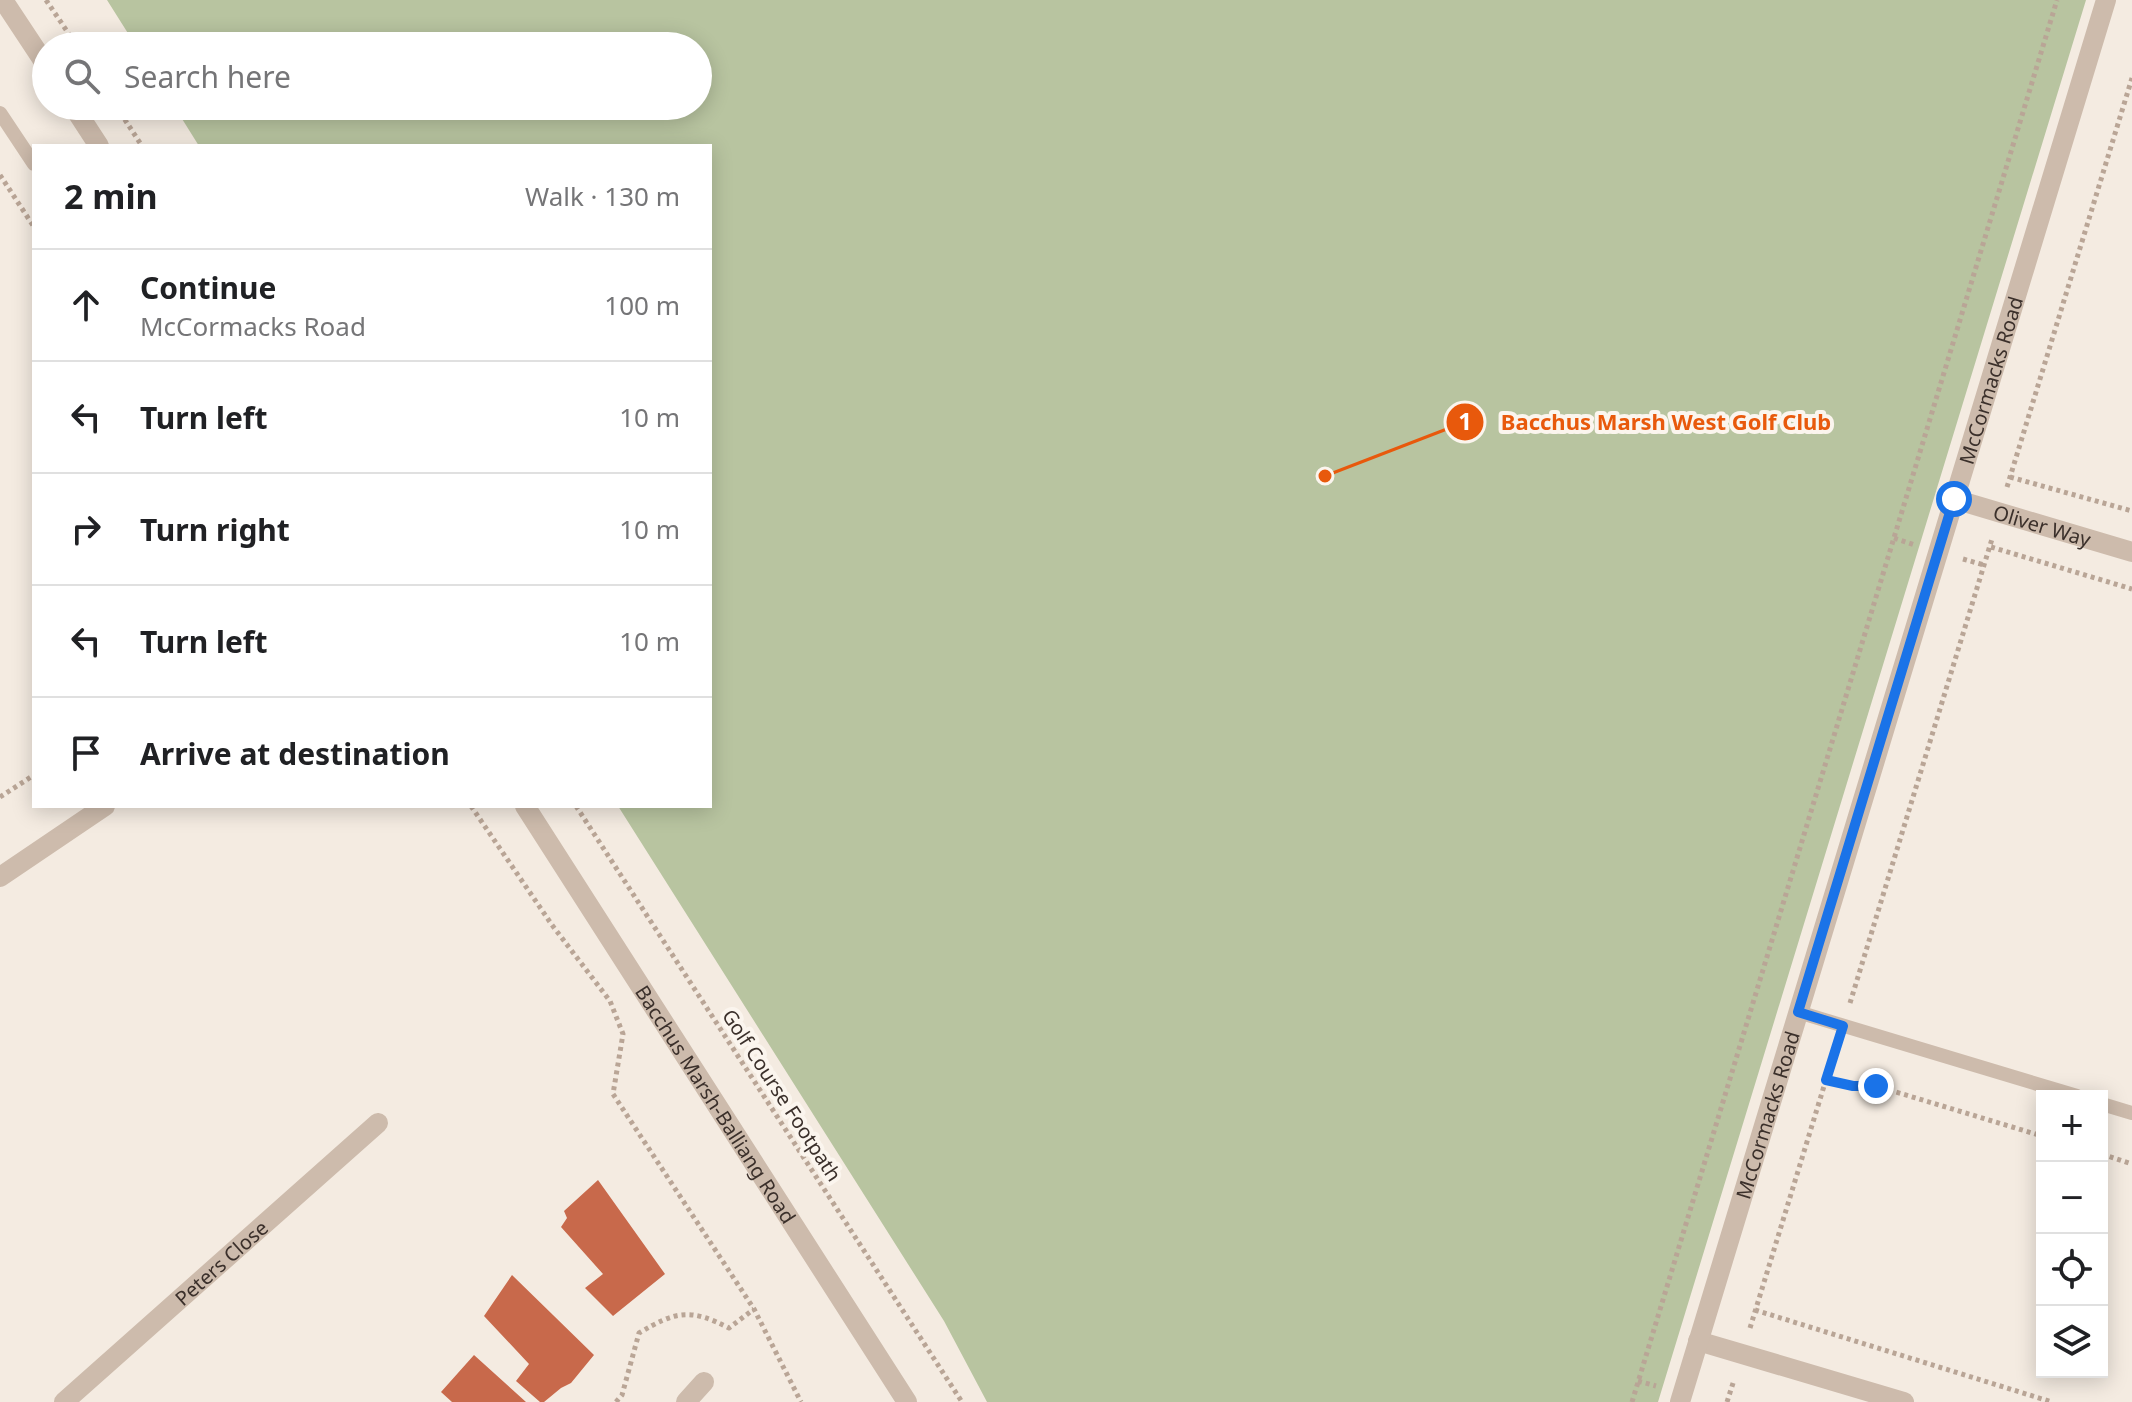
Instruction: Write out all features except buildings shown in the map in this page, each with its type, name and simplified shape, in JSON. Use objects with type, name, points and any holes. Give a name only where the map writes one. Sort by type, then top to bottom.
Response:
[{"type":"street","points":[[3,0],[32,44]]},
{"type":"street","name":"McCormacks Road","points":[[1680,1402],[2106,0]]},
{"type":"street","points":[[82,120],[98,144]]},
{"type":"street","name":"Oliver Way","points":[[1954,499],[2132,552]]},
{"type":"street","points":[[0,877],[102,808]]},
{"type":"street","name":"Bacchus Marsh-Balliang Road","points":[[526,808],[907,1402]]},
{"type":"street","name":"Peters Close","points":[[64,1402],[378,1123]]},
{"type":"street","points":[[1698,1341],[1868,1397],[1904,1402]]},
{"type":"street","points":[[686,1402],[704,1382]]},
{"type":"lane","points":[[0,113],[32,161]]},
{"type":"lane","points":[[1798,1012],[2057,1090]]},
{"type":"lane","points":[[2108,1106],[2132,1113]]},
{"type":"path","points":[[46,0],[68,32]]},
{"type":"path","points":[[1632,1402],[2057,0]]},
{"type":"path","points":[[1727,1402],[2132,78]]},
{"type":"path","points":[[125,120],[141,144]]},
{"type":"path","points":[[0,175],[32,224]]},
{"type":"path","points":[[2010,477],[2132,511]]},
{"type":"path","points":[[1991,547],[2132,589]]},
{"type":"path","points":[[0,797],[32,776]]},
{"type":"path","points":[[472,808],[552,925],[610,1001],[623,1034],[613,1094],[754,1309],[801,1402]]},
{"type":"path","name":"Golf Course Footpath","points":[[577,808],[962,1402]]},
{"type":"path","points":[[1826,1080],[1853,1086],[1876,1086],[2036,1134]]},
{"type":"path","points":[[2108,1156],[2132,1164]]},
{"type":"path","points":[[616,1402],[622,1395],[639,1333],[680,1313],[709,1318],[729,1328],[754,1309]]},
{"type":"path","points":[[1755,1310],[2052,1402]]},
{"type":"green space","points":[[107,0],[2086,0],[1658,1402],[987,1402],[944,1321],[619,808],[712,808],[712,144],[198,144],[183,120],[712,120],[712,32],[127,32]]},
{"type":"place","name":"Bacchus Marsh West Golf Club","points":[[1325,476]]},
{"type":"route","points":[[1876,1086],[1853,1086],[1826,1080],[1843,1026],[1798,1012],[1954,499]]}]
